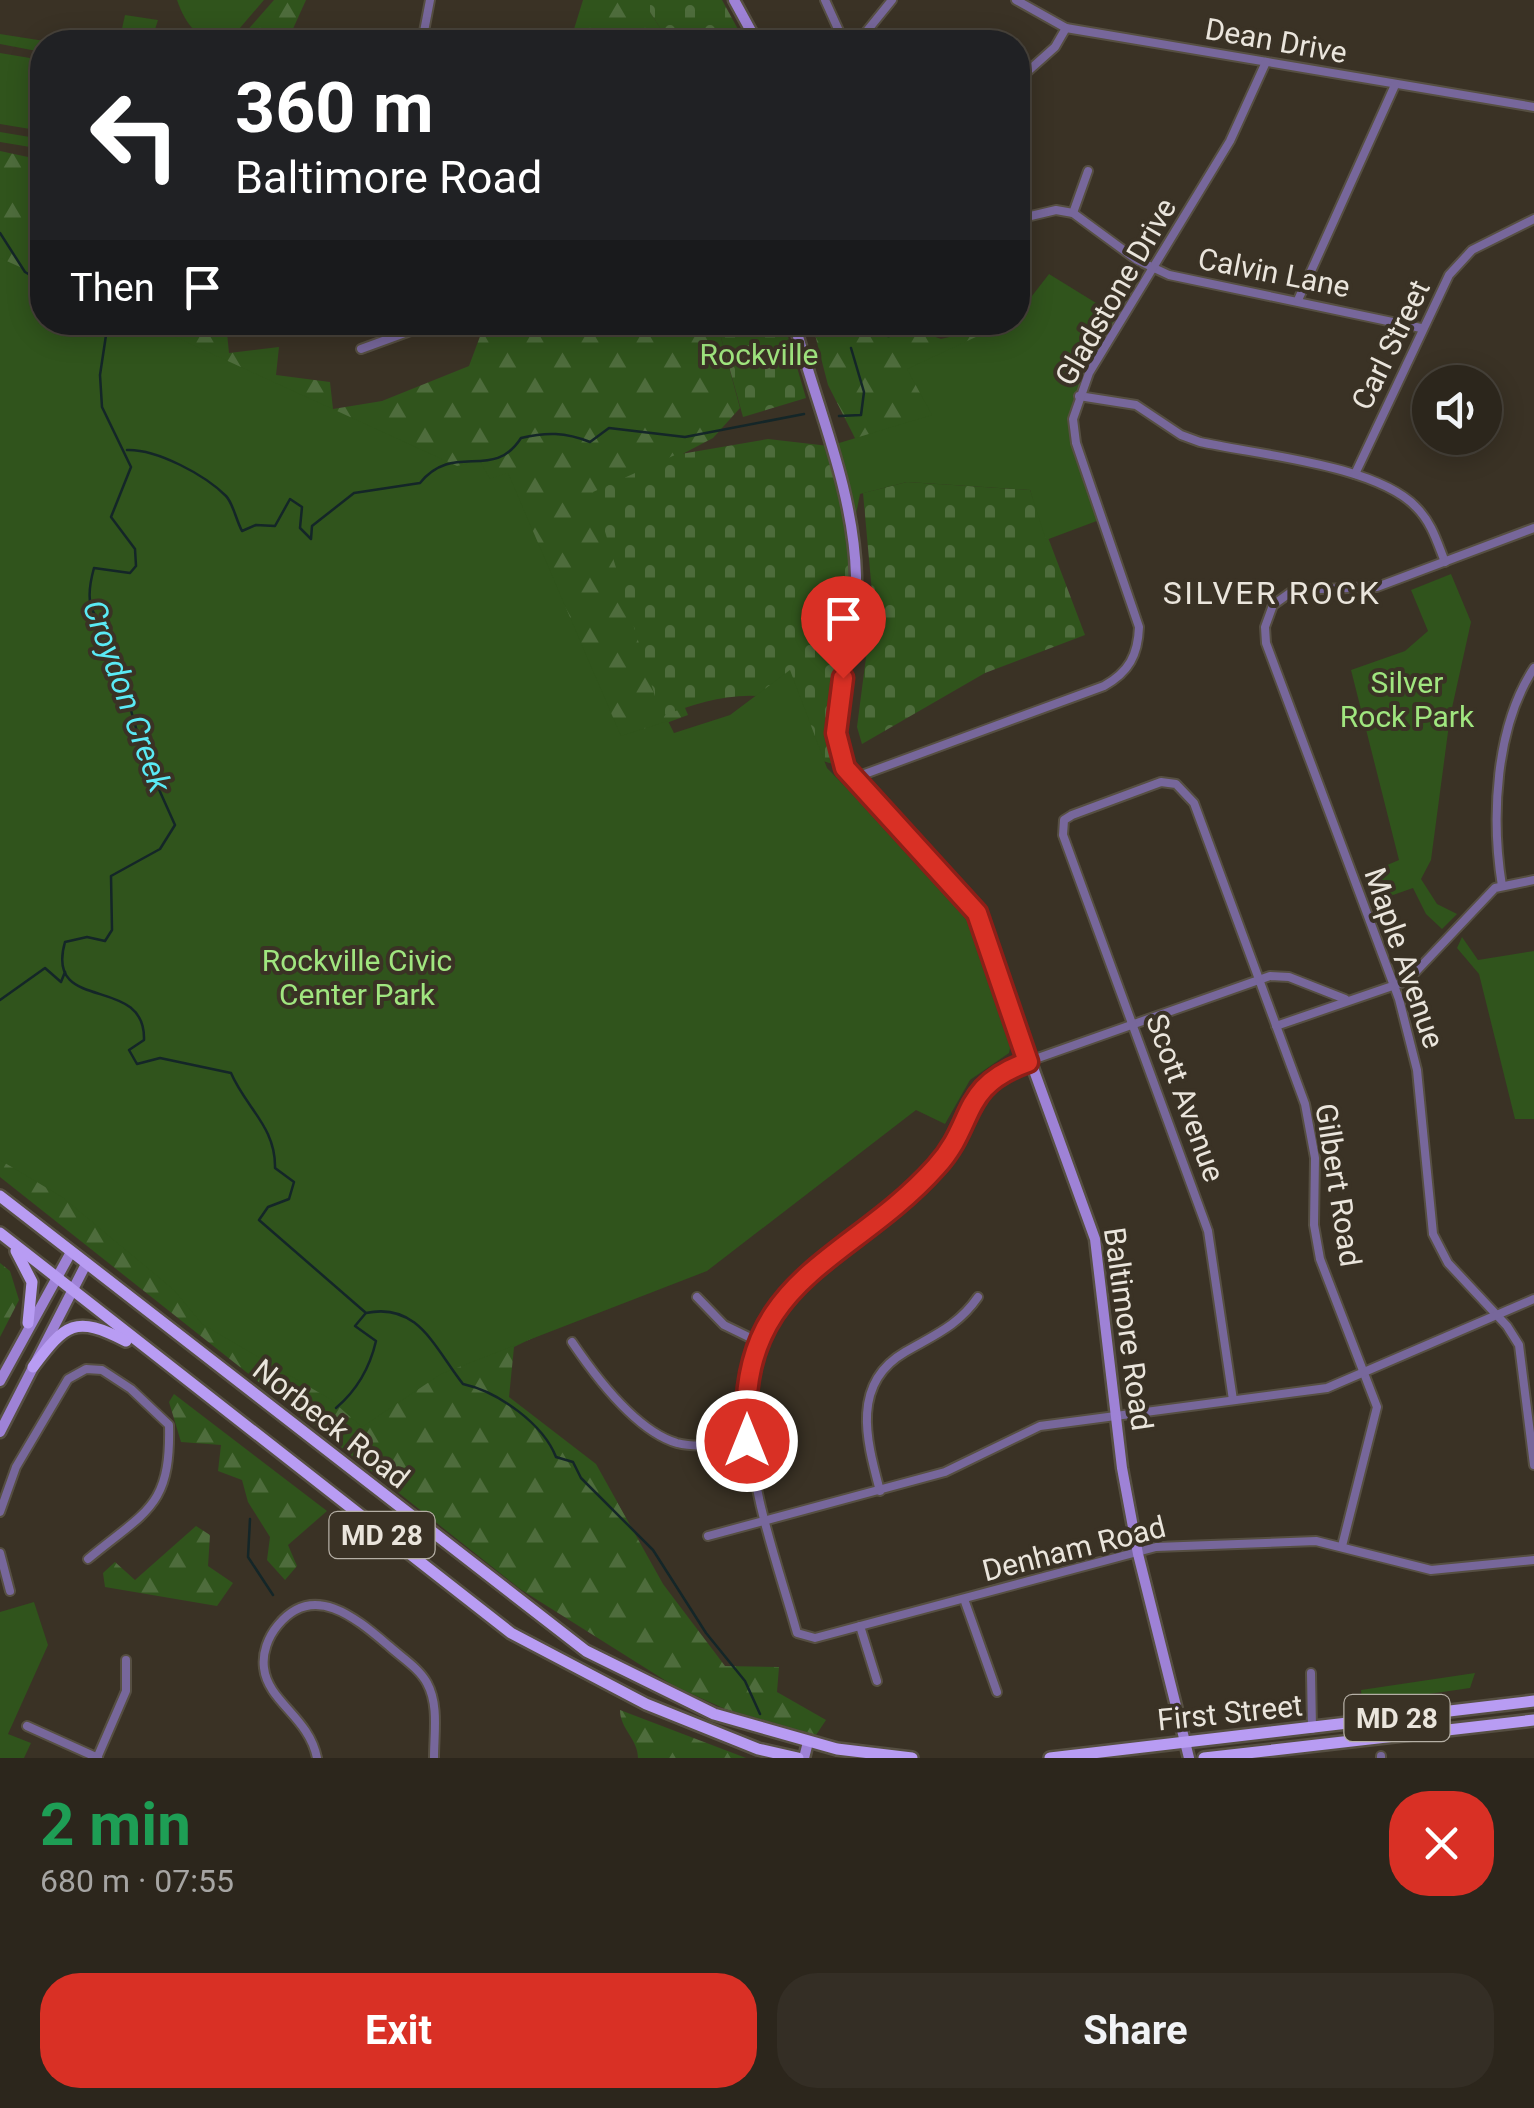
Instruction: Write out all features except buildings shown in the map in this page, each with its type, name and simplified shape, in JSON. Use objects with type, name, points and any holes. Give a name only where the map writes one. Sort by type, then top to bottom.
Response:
[{"type":"main road","name":"Norbeck Road","points":[[0,1196],[586,1651],[714,1714],[808,1742]]},
{"type":"main road","name":"Norbeck Road","points":[[4,1236],[511,1633],[646,1704],[758,1748],[801,1758]]},
{"type":"main road","points":[[4,1236],[32,1282],[28,1323]]},
{"type":"main road","points":[[33,1367],[58,1334],[82,1324],[96,1325],[150,1353]]},
{"type":"main road","name":"First Street","points":[[1050,1758],[1534,1701]]},
{"type":"main road","name":"First Street","points":[[1204,1758],[1534,1720]]},
{"type":"main road","name":"MD 28","points":[[808,1742],[875,1756],[912,1758]]},
{"type":"street","points":[[424,30],[430,0]]},
{"type":"street","points":[[734,0],[750,30]]},
{"type":"street","points":[[825,0],[839,30]]},
{"type":"street","points":[[868,30],[892,0]]},
{"type":"street","name":"Dean Drive","points":[[1016,0],[1066,28],[1534,107]]},
{"type":"street","points":[[1030,70],[1056,47],[1066,28]]},
{"type":"street","name":"Gladstone Drive","points":[[851,778],[1104,686],[1128,668],[1138,645],[1138,627],[1076,443],[1073,419],[1079,396],[1230,141],[1266,62]]},
{"type":"street","points":[[1298,300],[1396,84]]},
{"type":"street","points":[[1030,217],[1056,210],[1073,213],[1088,170]]},
{"type":"street","name":"Calvin Lane","points":[[1073,213],[1169,275],[1421,328]]},
{"type":"street","name":"Carl Street","points":[[1356,474],[1449,275],[1472,250],[1534,219]]},
{"type":"street","points":[[362,349],[399,335]]},
{"type":"street","name":"Baltimore Road","points":[[798,335],[852,534],[854,621],[836,733],[840,756],[851,778],[977,913],[1095,1239],[1138,1554],[1189,1758]]},
{"type":"street","points":[[1079,396],[1136,404],[1181,435],[1200,442],[1356,474],[1395,490],[1431,526],[1445,562],[1534,528]]},
{"type":"street","name":"Maple Avenue","points":[[1445,562],[1377,587],[1294,590],[1273,605],[1265,626],[1266,644],[1393,984],[1418,1070],[1433,1234],[1448,1263],[1518,1345],[1534,1465]]},
{"type":"street","points":[[1502,886],[1496,828],[1507,729],[1518,694],[1534,668]]},
{"type":"street","name":"Gilbert Road","points":[[1064,820],[1160,782],[1176,784],[1194,803],[1312,1129],[1314,1225],[1320,1258],[1378,1416],[1342,1546]]},
{"type":"street","name":"Scott Avenue","points":[[1064,820],[1063,835],[1208,1230],[1233,1400]]},
{"type":"street","points":[[1276,1026],[1413,976],[1475,908],[1502,886],[1534,880]]},
{"type":"street","points":[[766,1521],[747,1441],[747,1392],[761,1343],[779,1304],[804,1275],[934,1169],[985,1084],[1001,1072],[1258,978],[1289,976],[1346,999]]},
{"type":"street","points":[[0,1381],[28,1323],[70,1254]]},
{"type":"street","points":[[0,1432],[86,1266]]},
{"type":"street","points":[[697,1297],[724,1325],[761,1343]]},
{"type":"street","points":[[880,1491],[864,1419],[877,1379],[892,1360],[953,1327],[978,1297]]},
{"type":"street","points":[[708,1536],[945,1472],[1040,1426],[1327,1388],[1364,1376],[1534,1299]]},
{"type":"street","points":[[572,1342],[640,1420],[660,1436],[696,1446],[747,1441]]},
{"type":"street","points":[[0,1512],[16,1468],[68,1379],[86,1369],[102,1370],[131,1389],[168,1424],[170,1469],[164,1488],[142,1514],[88,1559]]},
{"type":"street","name":"Denham Road","points":[[766,1521],[797,1632],[805,1638],[1156,1547],[1283,1541],[1342,1546],[1431,1570],[1534,1560]]},
{"type":"street","points":[[0,1553],[10,1591]]},
{"type":"street","points":[[964,1599],[997,1692]]},
{"type":"street","points":[[317,1758],[313,1739],[298,1716],[273,1692],[264,1669],[266,1648],[279,1624],[292,1612],[312,1605],[338,1608],[394,1650],[429,1685],[435,1704],[434,1758]]},
{"type":"street","points":[[860,1626],[877,1682]]},
{"type":"street","points":[[27,1726],[98,1758],[126,1691],[126,1660]]},
{"type":"street","points":[[1311,1673],[1312,1729]]},
{"type":"street","points":[[801,1758],[808,1742]]},
{"type":"green space","points":[[177,0],[264,0],[238,30],[194,30]]},
{"type":"green space","points":[[274,0],[306,0],[292,30],[248,30]]},
{"type":"green space","points":[[583,0],[650,0],[650,12],[661,30],[574,30]]},
{"type":"green space","points":[[650,0],[722,0],[738,30],[661,30],[650,12]]},
{"type":"green space","points":[[125,15],[158,20],[155,30],[122,30]]},
{"type":"green space","points":[[0,34],[30,39],[30,50],[0,44]]},
{"type":"green space","points":[[0,53],[30,58],[30,129],[0,124]]},
{"type":"green space","points":[[0,132],[30,137],[30,147],[0,142]]},
{"type":"green space","name":"Rockville Civic Center Park","points":[[0,151],[30,157],[30,335],[227,335],[229,353],[279,347],[276,375],[330,382],[333,409],[382,401],[469,366],[481,335],[720,335],[740,408],[713,438],[652,470],[667,665],[688,715],[599,748],[559,1325],[514,1347],[509,1397],[596,1464],[663,1584],[725,1666],[779,1667],[777,1692],[826,1720],[816,1735],[725,1709],[674,1686],[520,1589],[0,1177]]},
{"type":"green space","name":"Rockville Civic Center Park","points":[[0,258],[30,272],[30,335],[171,335],[457,466],[480,461],[490,479],[508,473],[621,736],[668,721],[674,733],[730,715],[790,670],[827,768],[972,915],[1013,1035],[1009,1053],[970,1080],[945,1124],[916,1110],[707,1271],[441,1374],[362,1427],[330,1399],[202,1324],[174,1290],[62,1197],[0,1160]]},
{"type":"green space","points":[[1049,274],[1122,319],[1089,373],[1073,419],[1102,519],[1046,540],[1030,490],[907,482],[860,494],[852,534],[829,446],[932,415],[907,369],[980,335],[1030,335],[1030,299]]},
{"type":"green space","name":"Rockville","points":[[720,335],[788,335],[806,398],[743,417]]},
{"type":"green space","points":[[815,335],[930,335],[941,339],[958,335],[1013,335],[1025,386],[860,448],[828,385]]},
{"type":"green space","points":[[768,439],[829,446],[844,491],[856,574],[838,707],[845,768],[820,760],[770,697],[728,697],[661,716],[593,492],[675,455]]},
{"type":"green space","points":[[907,482],[1030,490],[1085,635],[985,673],[862,744],[857,727],[873,603],[863,493]]},
{"type":"green space","name":"Silver Rock Park","points":[[1451,574],[1471,622],[1450,717],[1431,860],[1421,879],[1437,904],[1457,914],[1442,929],[1426,914],[1413,888],[1376,901],[1366,874],[1399,860],[1351,670],[1405,651],[1428,631],[1411,590]]},
{"type":"green space","points":[[1462,937],[1478,960],[1534,951],[1534,1119],[1515,1119],[1479,974],[1457,948]]},
{"type":"green space","points":[[0,1263],[10,1271],[19,1300],[0,1337]]},
{"type":"green space","points":[[174,1394],[327,1511],[288,1545],[297,1566],[285,1580],[267,1560],[270,1537],[248,1502],[242,1480],[218,1471],[221,1445],[181,1442],[169,1402]]},
{"type":"green space","points":[[196,1526],[210,1535],[208,1566],[233,1583],[217,1606],[105,1587],[103,1573],[115,1562],[135,1580]]},
{"type":"green space","points":[[34,1602],[48,1645],[8,1734],[31,1743],[24,1758],[0,1758],[0,1612]]},
{"type":"green space","points":[[1475,1673],[1470,1688],[1422,1695],[1363,1713],[1361,1690]]},
{"type":"green space","points":[[620,1710],[746,1758],[638,1758]]},
{"type":"waterway","name":"Croydon Creek","points":[[0,233],[30,275]]},
{"type":"waterway","name":"Croydon Creek","points":[[106,335],[100,375],[102,407],[131,467],[111,517],[135,549],[136,566],[130,573],[94,568],[90,602],[96,617],[108,630],[144,756],[175,825],[160,849],[111,876],[112,930],[105,941],[87,937],[65,942],[62,964],[69,979],[130,1007],[140,1020],[144,1040],[129,1050],[137,1064],[160,1058],[231,1073],[271,1141],[275,1168],[294,1182],[289,1199],[268,1207],[259,1220],[366,1313],[384,1311],[412,1321],[433,1342],[463,1384],[491,1394],[518,1411],[541,1433],[556,1457],[573,1462],[581,1478],[653,1550],[706,1633],[745,1681],[760,1714]]},
{"type":"waterway","points":[[879,335],[889,336]]},
{"type":"waterway","points":[[839,416],[861,415],[864,392],[851,348]]},
{"type":"waterway","points":[[127,450],[166,459],[206,480],[228,499],[242,531],[256,525],[275,526],[290,499],[302,507],[300,528],[311,539],[312,526],[354,493],[420,483],[446,464],[498,458],[521,438],[556,434],[590,442],[609,428],[685,437],[804,414]]},
{"type":"waterway","points":[[0,1000],[45,968],[61,982],[65,972]]},
{"type":"waterway","points":[[336,1408],[356,1386],[373,1351],[376,1341],[355,1326],[365,1314]]},
{"type":"waterway","points":[[250,1519],[248,1557],[273,1595]]},
{"type":"district","name":"SILVER ROCK","points":[[1272,593]]},
{"type":"route","points":[[747,1441],[747,1392],[754,1361],[779,1304],[804,1275],[934,1169],[946,1156],[964,1115],[985,1084],[1001,1072],[1028,1062],[1024,1041],[977,913],[845,768],[836,733],[843,678]]}]
